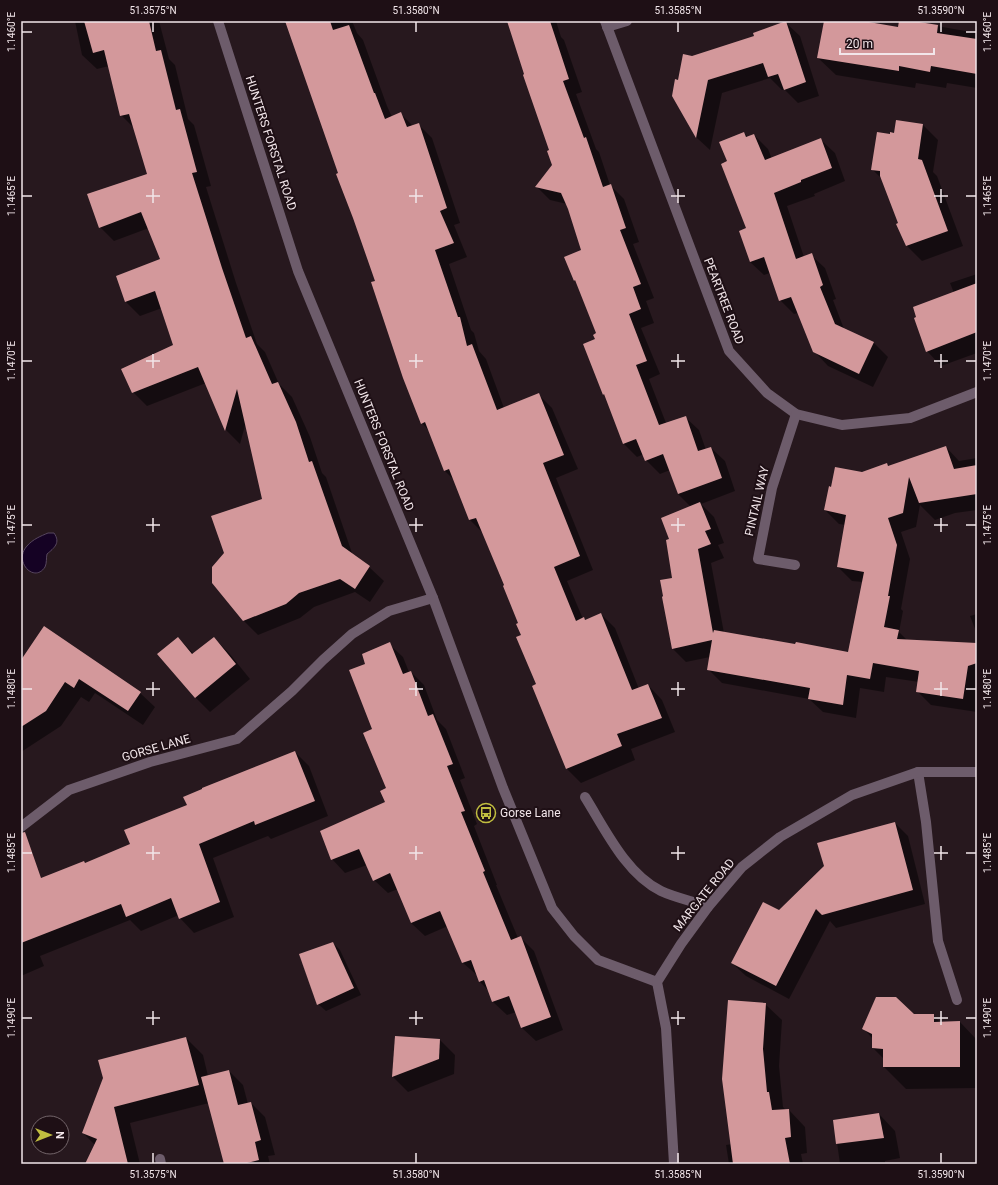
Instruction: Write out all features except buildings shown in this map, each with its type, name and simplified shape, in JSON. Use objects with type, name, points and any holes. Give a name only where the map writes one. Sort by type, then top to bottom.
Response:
[{"type":"street","name":"HUNTERS FORSTAL ROAD","points":[[218,21],[298,271],[433,598],[503,788],[552,908],[574,936],[598,960],[657,982]]},
{"type":"street","points":[[606,24],[627,21]]},
{"type":"street","name":"PEARTREE ROAD","points":[[606,24],[728,351],[767,393],[796,414],[842,425],[910,418],[977,392]]},
{"type":"street","name":"PINTAIL WAY","points":[[795,565],[758,559],[772,488],[796,414]]},
{"type":"street","name":"GORSE LANE","points":[[21,827],[69,790],[150,762],[237,739],[292,691],[352,634],[389,611],[433,598]]},
{"type":"street","points":[[918,772],[926,822],[938,941],[957,1000]]},
{"type":"street","name":"MARGATE ROAD","points":[[657,982],[681,944],[708,906],[742,867],[780,837],[852,796],[918,772],[977,772]]},
{"type":"street","points":[[585,797],[622,857],[640,878],[661,891],[708,906]]},
{"type":"street","points":[[657,982],[666,1028],[674,1164]]},
{"type":"shaded area","points":[[48,533],[54,533],[57,540],[56,545],[47,554],[45,567],[40,572],[31,572],[24,564],[22,558],[23,552],[32,541]]},
{"type":"place","name":"Gorse Lane","points":[[486,813]]}]
